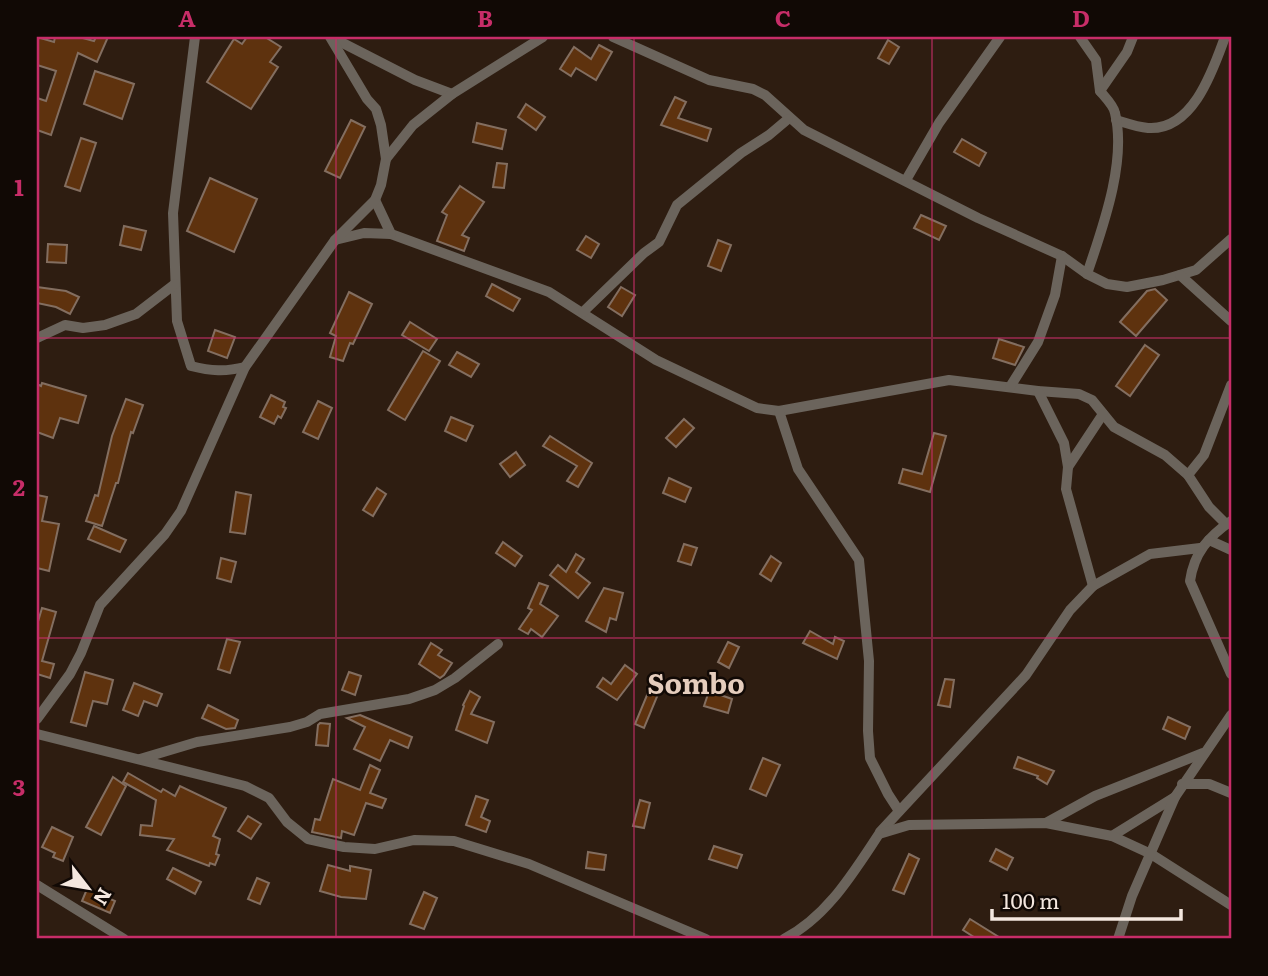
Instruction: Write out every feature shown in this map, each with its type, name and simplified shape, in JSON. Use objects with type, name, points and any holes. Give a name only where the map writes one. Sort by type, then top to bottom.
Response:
[{"type":"street","points":[[195,37],[173,213],[177,321],[191,366],[210,371],[245,367]]},
{"type":"street","points":[[330,37],[415,80],[452,94]]},
{"type":"street","points":[[37,719],[70,674],[100,605],[165,534],[181,511],[245,367],[335,240],[375,200],[386,159],[381,125],[376,109],[367,99],[330,37]]},
{"type":"street","points":[[386,159],[412,125],[452,94],[543,37]]},
{"type":"street","points":[[613,37],[709,80],[753,89],[765,95],[803,130],[978,218],[1062,256],[1107,284],[1127,287],[1196,270],[1231,239]]},
{"type":"street","points":[[906,180],[939,123],[1000,37]]},
{"type":"street","points":[[1080,37],[1096,60],[1100,91],[1115,111],[1118,149],[1111,203],[1087,274]]},
{"type":"street","points":[[1100,91],[1127,52],[1133,37]]},
{"type":"street","points":[[1116,120],[1149,128],[1178,120],[1187,112],[1210,79],[1225,37]]},
{"type":"street","points":[[583,312],[659,242],[677,205],[788,119]]},
{"type":"street","points":[[375,200],[391,234]]},
{"type":"street","points":[[335,240],[364,233],[391,234],[549,292],[656,360],[757,408],[779,411],[942,380],[1079,394],[1092,400],[1114,427],[1165,455],[1188,475],[1209,507],[1229,523],[1200,548],[1189,581],[1231,674]]},
{"type":"street","points":[[1010,387],[1038,342],[1055,295],[1062,256]]},
{"type":"street","points":[[1180,275],[1231,321]]},
{"type":"street","points":[[37,338],[65,325],[83,328],[105,325],[136,314],[175,284]]},
{"type":"street","points":[[1188,475],[1204,455],[1231,386]]},
{"type":"street","points":[[1038,391],[1063,443],[1068,467],[1066,489],[1070,510],[1093,586]]},
{"type":"street","points":[[779,411],[798,469],[859,560],[869,661],[870,758],[899,811]]},
{"type":"street","points":[[1068,467],[1103,414]]},
{"type":"street","points":[[1209,540],[1231,550]]},
{"type":"street","points":[[784,939],[805,926],[833,898],[879,834],[1026,675],[1070,610],[1093,586],[1150,554],[1200,548]]},
{"type":"street","points":[[139,760],[197,742],[290,727],[307,722],[320,714],[409,699],[445,684],[498,644]]},
{"type":"street","points":[[1118,939],[1132,896],[1175,797],[1231,715]]},
{"type":"street","points":[[37,734],[245,786],[269,798],[288,822],[308,839],[344,847],[375,849],[414,840],[454,841],[529,864],[706,939]]},
{"type":"street","points":[[1045,823],[1096,796],[1205,752]]},
{"type":"street","points":[[1182,784],[1209,784],[1231,793]]},
{"type":"street","points":[[1112,836],[1175,797]]},
{"type":"street","points":[[879,834],[909,825],[1045,823],[1112,836],[1151,854],[1231,905]]},
{"type":"street","points":[[37,885],[124,939]]},
{"type":"building","points":[[37,37],[54,42],[55,37],[79,37],[94,41],[96,37],[108,37],[97,62],[78,53],[51,135],[37,130],[37,98],[46,101],[56,71],[37,65]]},
{"type":"building","points":[[247,37],[265,37],[281,47],[270,62],[278,67],[251,109],[207,82],[234,39],[242,44]]},
{"type":"building","points":[[888,40],[899,47],[889,64],[878,58]]},
{"type":"building","points":[[599,45],[612,52],[596,80],[576,68],[571,76],[560,69],[574,47],[591,59]]},
{"type":"building","points":[[95,71],[134,84],[122,119],[84,104]]},
{"type":"building","points":[[675,97],[686,102],[678,118],[711,129],[707,141],[661,125]]},
{"type":"building","points":[[526,104],[545,117],[536,130],[518,117]]},
{"type":"building","points":[[351,120],[365,127],[340,178],[325,171]]},
{"type":"building","points":[[477,123],[506,130],[502,149],[473,142]]},
{"type":"building","points":[[81,138],[96,143],[80,191],[65,186]]},
{"type":"building","points":[[962,139],[986,153],[979,166],[954,152]]},
{"type":"building","points":[[497,163],[507,164],[504,188],[493,187]]},
{"type":"building","points":[[210,178],[257,199],[234,252],[187,231]]},
{"type":"building","points":[[460,186],[484,202],[462,235],[469,238],[464,251],[437,241],[447,215],[442,212]]},
{"type":"building","points":[[921,215],[946,226],[939,240],[914,228]]},
{"type":"building","points":[[124,226],[146,231],[141,250],[120,245]]},
{"type":"building","points":[[586,236],[599,244],[591,258],[577,250]]},
{"type":"building","points":[[718,240],[731,245],[721,271],[708,266]]},
{"type":"building","points":[[48,244],[67,245],[66,263],[47,262]]},
{"type":"building","points":[[492,284],[520,299],[513,311],[486,296]]},
{"type":"building","points":[[37,287],[66,291],[79,297],[70,314],[56,307],[37,303]]},
{"type":"building","points":[[621,287],[635,295],[622,316],[608,307]]},
{"type":"building","points":[[1155,289],[1167,300],[1136,336],[1120,322],[1147,291]]},
{"type":"building","points":[[349,292],[372,304],[343,361],[330,357],[336,336],[330,333]]},
{"type":"building","points":[[410,322],[437,339],[429,351],[402,335]]},
{"type":"building","points":[[215,330],[235,337],[227,358],[208,351]]},
{"type":"building","points":[[999,339],[1024,347],[1015,365],[993,358]]},
{"type":"building","points":[[1145,345],[1159,355],[1130,396],[1116,386]]},
{"type":"building","points":[[423,351],[440,361],[405,420],[388,410]]},
{"type":"building","points":[[457,352],[479,364],[471,377],[449,365]]},
{"type":"building","points":[[42,383],[86,396],[78,423],[60,418],[53,438],[37,432],[37,384],[41,386]]},
{"type":"building","points":[[271,395],[285,402],[283,407],[286,408],[274,424],[260,417]]},
{"type":"building","points":[[126,399],[143,405],[133,433],[131,432],[118,483],[102,526],[86,521],[95,495],[98,496],[112,436]]},
{"type":"building","points":[[318,401],[332,408],[318,439],[303,432]]},
{"type":"building","points":[[451,417],[473,426],[466,441],[445,431]]},
{"type":"building","points":[[684,419],[694,428],[676,447],[666,438]]},
{"type":"building","points":[[934,433],[946,436],[930,492],[899,483],[903,469],[922,474]]},
{"type":"building","points":[[550,436],[592,463],[578,487],[567,481],[577,466],[543,446]]},
{"type":"building","points":[[516,452],[525,465],[510,477],[500,464]]},
{"type":"building","points":[[669,478],[691,488],[685,502],[663,493]]},
{"type":"building","points":[[377,488],[386,494],[373,516],[363,510]]},
{"type":"building","points":[[236,492],[251,495],[245,534],[230,532]]},
{"type":"building","points":[[37,495],[47,497],[42,521],[59,524],[49,571],[37,568]]},
{"type":"building","points":[[94,526],[126,540],[120,552],[88,539]]},
{"type":"building","points":[[503,542],[522,556],[515,566],[496,553]]},
{"type":"building","points":[[684,544],[697,548],[691,565],[678,561]]},
{"type":"building","points":[[576,554],[584,559],[576,572],[590,583],[578,598],[550,575],[558,565],[566,572]]},
{"type":"building","points":[[771,556],[781,563],[771,581],[760,574]]},
{"type":"building","points":[[221,558],[236,562],[231,582],[217,578]]},
{"type":"building","points":[[539,583],[548,586],[540,604],[558,616],[542,637],[531,629],[528,634],[519,629],[532,610],[528,608]]},
{"type":"building","points":[[604,588],[623,593],[616,620],[610,618],[606,632],[586,621]]},
{"type":"building","points":[[42,608],[56,612],[42,661],[54,664],[50,678],[37,674],[37,625]]},
{"type":"building","points":[[810,631],[833,644],[835,637],[844,641],[837,659],[803,643]]},
{"type":"building","points":[[227,639],[240,642],[230,673],[218,669]]},
{"type":"building","points":[[728,642],[739,647],[729,668],[718,662]]},
{"type":"building","points":[[431,643],[442,650],[438,655],[452,663],[440,678],[419,664]]},
{"type":"building","points":[[625,665],[637,674],[617,700],[597,687],[603,678],[611,684]]},
{"type":"building","points":[[85,672],[113,680],[107,704],[93,701],[86,726],[71,722]]},
{"type":"building","points":[[349,672],[361,676],[355,695],[342,690]]},
{"type":"building","points":[[945,679],[954,680],[950,707],[938,705]]},
{"type":"building","points":[[134,683],[162,694],[157,706],[144,701],[138,716],[123,710]]},
{"type":"building","points":[[652,683],[661,687],[644,728],[635,724]]},
{"type":"building","points":[[470,691],[480,697],[471,714],[494,722],[487,743],[456,730]]},
{"type":"building","points":[[709,691],[732,699],[728,713],[704,706]]},
{"type":"building","points":[[208,705],[238,720],[235,728],[226,729],[202,718]]},
{"type":"building","points":[[360,715],[412,737],[408,748],[390,740],[380,761],[354,749],[365,727],[347,718]]},
{"type":"building","points":[[1168,717],[1190,727],[1185,739],[1163,729]]},
{"type":"building","points":[[320,723],[330,724],[328,746],[316,745]]},
{"type":"building","points":[[1018,757],[1054,771],[1047,784],[1037,778],[1038,776],[1014,768]]},
{"type":"building","points":[[763,758],[780,765],[766,796],[750,789]]},
{"type":"building","points":[[370,765],[380,770],[370,793],[386,799],[382,808],[366,803],[354,835],[342,831],[341,838],[312,832],[315,819],[320,820],[333,779],[360,790]]},
{"type":"building","points":[[128,773],[161,792],[163,789],[175,796],[180,786],[226,808],[213,836],[220,839],[215,865],[210,863],[209,866],[167,850],[174,839],[140,835],[141,825],[152,826],[156,800],[123,782]]},
{"type":"building","points":[[113,777],[126,786],[101,835],[86,827]]},
{"type":"building","points":[[476,796],[488,800],[481,817],[490,821],[486,832],[466,825]]},
{"type":"building","points":[[640,800],[650,803],[644,828],[633,826]]},
{"type":"building","points":[[248,816],[261,824],[251,839],[238,831]]},
{"type":"building","points":[[52,827],[73,837],[63,861],[53,857],[55,853],[42,847]]},
{"type":"building","points":[[714,846],[742,855],[737,868],[709,859]]},
{"type":"building","points":[[996,849],[1013,858],[1007,870],[990,861]]},
{"type":"building","points":[[588,852],[606,855],[604,870],[586,868]]},
{"type":"building","points":[[909,854],[919,859],[904,894],[893,890]]},
{"type":"building","points":[[328,865],[350,871],[350,866],[371,870],[366,899],[341,897],[320,891]]},
{"type":"building","points":[[173,868],[201,882],[195,894],[167,879]]},
{"type":"building","points":[[257,878],[269,883],[260,904],[248,899]]},
{"type":"building","points":[[87,889],[115,901],[110,913],[82,901]]},
{"type":"building","points":[[424,892],[437,898],[424,929],[410,924]]},
{"type":"building","points":[[970,919],[1002,939],[977,939],[963,930]]},
{"type":"district","name":"Sombo","points":[[696,682]]}]
